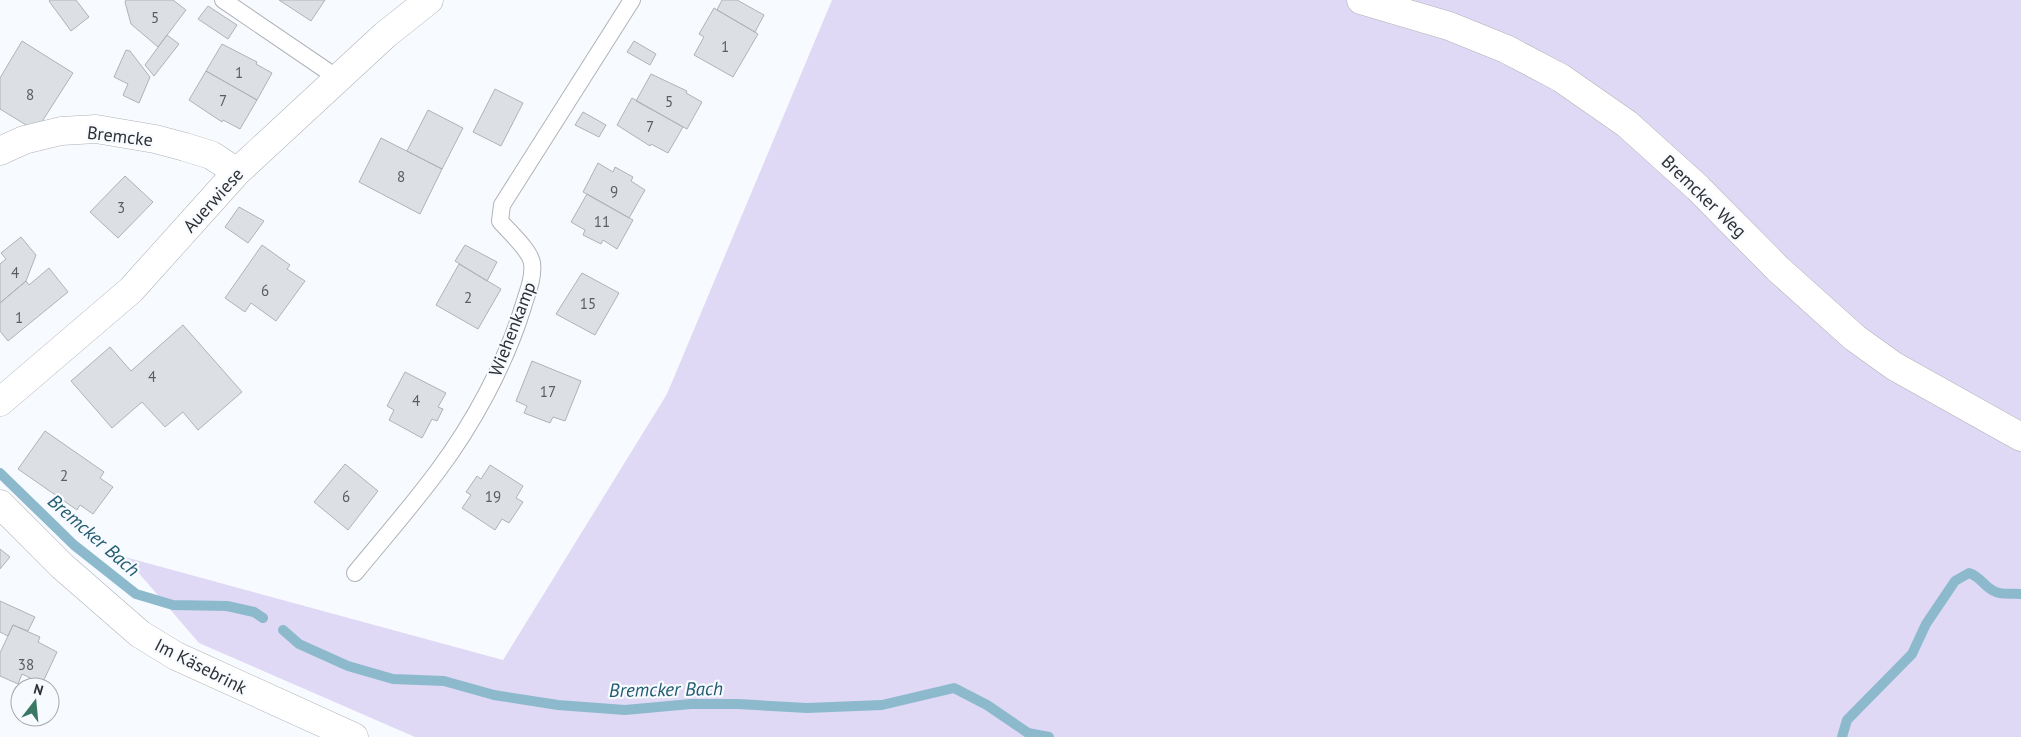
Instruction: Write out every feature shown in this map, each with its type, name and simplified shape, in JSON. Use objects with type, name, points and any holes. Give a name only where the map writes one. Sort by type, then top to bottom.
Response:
[{"type":"street","name":"Auerwiese","points":[[0,402],[132,290],[237,172],[385,35],[429,0]]},
{"type":"street","name":"Bremcker Weg","points":[[1361,0],[1449,26],[1506,49],[1560,78],[1627,124],[1698,188],[1778,269],[1855,338],[1894,366],[2021,437]]},
{"type":"street","name":"Bremcke","points":[[0,151],[24,140],[61,131],[96,129],[155,139],[202,152],[211,155],[237,172]]},
{"type":"street","name":"Im Käsebrink","points":[[0,504],[62,566],[140,634],[176,656],[354,737]]},
{"type":"lane","points":[[223,0],[339,79]]},
{"type":"lane","name":"Wiehenkamp","points":[[355,573],[437,472],[465,430],[493,380],[518,324],[533,272],[529,253],[500,221],[502,205],[632,0]]},
{"type":"shaded area","points":[[832,0],[2021,0],[2021,737],[415,737],[199,643],[125,557],[503,660],[667,394]]},
{"type":"building","points":[[50,0],[76,0],[89,17],[71,31]]},
{"type":"building","points":[[126,0],[173,0],[186,10],[158,47],[131,24]]},
{"type":"building","points":[[279,0],[325,0],[311,21]]},
{"type":"building","points":[[722,0],[737,0],[764,15],[755,32],[717,10]]},
{"type":"building","points":[[208,6],[237,25],[228,39],[198,19]]},
{"type":"building","points":[[714,8],[758,34],[733,77],[694,55],[704,37],[699,34]]},
{"type":"building","points":[[167,35],[179,44],[154,76],[145,65]]},
{"type":"building","points":[[22,41],[73,73],[36,131],[0,109],[0,78]]},
{"type":"building","points":[[634,41],[656,54],[650,65],[627,52]]},
{"type":"building","points":[[222,44],[257,62],[256,64],[272,73],[257,100],[206,71]]},
{"type":"building","points":[[126,50],[130,51],[150,77],[139,103],[123,95],[128,84],[114,77]]},
{"type":"building","points":[[206,71],[257,100],[240,129],[223,120],[222,122],[189,100]]},
{"type":"building","points":[[651,74],[687,91],[686,93],[702,102],[687,129],[636,101]]},
{"type":"building","points":[[495,89],[523,103],[501,146],[473,132]]},
{"type":"building","points":[[632,98],[683,127],[668,153],[651,144],[650,146],[617,125]]},
{"type":"building","points":[[428,110],[463,128],[442,169],[407,151]]},
{"type":"building","points":[[583,112],[606,125],[599,137],[575,125]]},
{"type":"building","points":[[381,138],[442,169],[420,214],[359,182]]},
{"type":"building","points":[[598,163],[613,172],[615,167],[633,177],[631,181],[645,190],[629,218],[583,192]]},
{"type":"building","points":[[125,176],[153,202],[118,238],[90,212]]},
{"type":"building","points":[[587,194],[633,220],[617,249],[603,240],[601,244],[583,235],[585,230],[571,222]]},
{"type":"building","points":[[239,207],[264,221],[248,243],[225,227]]},
{"type":"building","points":[[21,237],[36,255],[26,281],[0,303],[0,264],[6,259],[1,253]]},
{"type":"building","points":[[262,245],[290,265],[287,269],[305,281],[276,321],[251,303],[245,312],[225,298]]},
{"type":"building","points":[[465,245],[497,262],[487,281],[455,261]]},
{"type":"building","points":[[459,264],[501,289],[478,329],[436,305]]},
{"type":"building","points":[[49,268],[68,292],[8,341],[0,331],[0,303],[26,281],[29,285]]},
{"type":"building","points":[[582,273],[619,293],[595,335],[556,314]]},
{"type":"building","points":[[183,325],[242,392],[198,430],[183,412],[165,427],[142,402],[112,428],[71,381],[110,347],[131,371]]},
{"type":"building","points":[[532,361],[581,381],[565,421],[553,417],[550,423],[524,413],[527,406],[516,401]]},
{"type":"building","points":[[405,372],[446,393],[438,407],[443,409],[437,421],[432,419],[422,438],[389,420],[394,410],[387,406]]},
{"type":"building","points":[[45,431],[104,472],[100,478],[113,487],[93,514],[80,505],[77,510],[18,469]]},
{"type":"building","points":[[345,464],[378,491],[348,530],[314,502]]},
{"type":"building","points":[[490,465],[523,486],[516,498],[523,502],[509,523],[502,519],[495,530],[462,508],[471,495],[466,492],[477,476],[481,479]]},
{"type":"building","points":[[0,549],[10,557],[0,569]]},
{"type":"building","points":[[0,601],[35,617],[28,631],[13,625],[8,636],[0,632]]},
{"type":"building","points":[[13,625],[40,637],[38,642],[57,652],[45,677],[28,677],[22,674],[21,677],[10,677],[10,680],[0,676],[0,653]]},
{"type":"waterway","name":"Bremcker Bach","points":[[0,473],[74,545],[136,594],[173,605],[227,606],[254,612],[263,618]]},
{"type":"waterway","name":"Bremcker Bach","points":[[1842,737],[1847,720],[1912,654],[1926,624],[1955,581],[1969,573],[1996,592],[2021,594]]},
{"type":"waterway","name":"Bremcker Bach","points":[[283,630],[299,644],[348,666],[393,679],[444,681],[494,695],[558,705],[625,710],[691,704],[738,704],[807,708],[882,705],[954,688],[987,705],[1028,733],[1049,737]]}]
